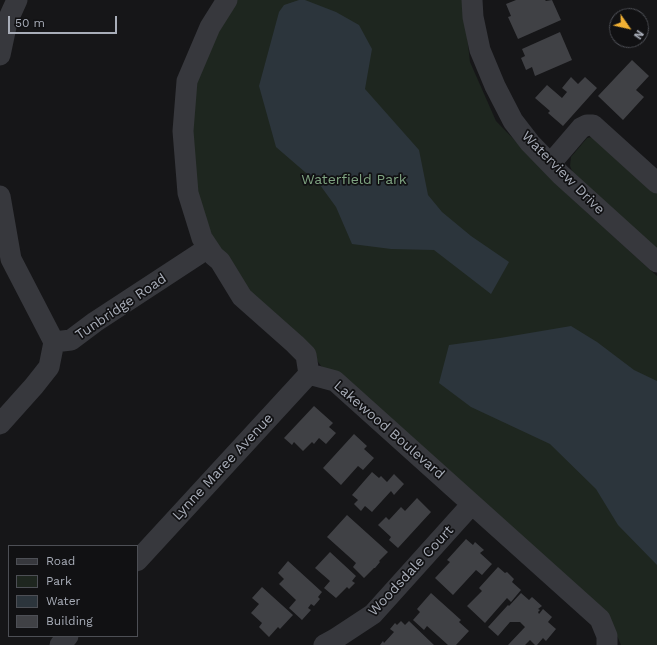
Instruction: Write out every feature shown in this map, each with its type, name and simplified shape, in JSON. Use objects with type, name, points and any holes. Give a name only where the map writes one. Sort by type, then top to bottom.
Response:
[{"type":"street","points":[[0,54],[7,22],[17,0]]},
{"type":"street","points":[[227,0],[210,27],[187,81],[183,131],[188,193],[202,238],[208,248],[220,261],[242,296],[306,355],[309,374]]},
{"type":"street","name":"Waterview Drive","points":[[472,0],[473,17],[480,50],[495,86],[513,121],[530,143],[561,175],[656,261]]},
{"type":"street","points":[[551,163],[581,128],[587,125],[593,125],[657,183]]},
{"type":"street","points":[[0,196],[12,259],[54,342],[49,366],[34,386],[0,424]]},
{"type":"street","name":"Tunbridge Road","points":[[54,342],[71,340],[94,322],[208,248]]},
{"type":"street","name":"Lakewood Boulevard","points":[[309,374],[335,381],[600,619],[607,636],[607,645]]},
{"type":"street","name":"Lynne Maree Avenue","points":[[138,560],[309,374]]},
{"type":"street","name":"Woodsdale Court","points":[[324,645],[373,614],[472,504]]},
{"type":"street","points":[[60,645],[67,637]]},
{"type":"green space","name":"Waterfield Park","points":[[235,0],[463,0],[470,62],[496,121],[569,196],[657,276],[657,645],[621,645],[605,616],[321,366],[307,346],[255,300],[224,264],[200,203],[192,167],[194,80]]},
{"type":"green space","points":[[592,137],[657,192],[657,255],[573,173],[570,166],[571,157],[587,138]]},
{"type":"water","points":[[299,0],[305,0],[336,12],[359,25],[372,49],[365,89],[419,150],[428,195],[442,212],[471,236],[509,262],[491,294],[434,250],[391,249],[352,244],[336,207],[320,185],[276,147],[259,86],[279,12],[284,5]]},
{"type":"water","points":[[571,326],[597,342],[634,370],[657,381],[657,565],[618,525],[596,489],[550,444],[471,407],[439,383],[449,345]]},
{"type":"building","points":[[516,0],[552,0],[561,20],[518,39],[508,17],[511,16],[506,4]]},
{"type":"building","points":[[560,32],[572,60],[535,76],[532,67],[526,70],[521,58],[525,56],[522,49]]},
{"type":"building","points":[[632,60],[649,76],[636,90],[644,97],[623,120],[598,96]]},
{"type":"building","points":[[571,77],[578,84],[585,77],[597,88],[563,126],[548,113],[550,111],[535,98],[547,85],[562,98],[567,92],[562,88]]},
{"type":"building","points":[[314,406],[333,423],[329,427],[336,433],[326,444],[319,438],[314,444],[312,442],[303,451],[294,442],[292,445],[284,438]]},
{"type":"building","points":[[354,434],[367,446],[364,449],[374,458],[363,470],[358,466],[341,485],[323,468]]},
{"type":"building","points":[[372,472],[379,478],[381,476],[387,482],[394,474],[404,484],[394,495],[391,491],[372,512],[365,506],[361,511],[354,504],[358,500],[352,495]]},
{"type":"building","points":[[417,498],[431,512],[398,548],[389,540],[391,537],[378,525],[386,517],[389,520],[401,507],[405,511]]},
{"type":"building","points":[[347,515],[388,552],[379,561],[380,562],[375,568],[364,578],[353,567],[356,563],[327,537]]},
{"type":"building","points":[[466,539],[473,545],[475,542],[484,550],[480,553],[492,564],[482,575],[476,570],[453,595],[435,578],[450,562],[447,560]]},
{"type":"building","points":[[330,552],[356,576],[352,581],[355,583],[349,589],[347,587],[336,598],[324,588],[330,581],[315,568]]},
{"type":"building","points":[[288,561],[322,592],[318,597],[320,599],[314,606],[311,604],[308,608],[311,610],[302,620],[289,608],[296,600],[279,584],[284,579],[278,573]]},
{"type":"building","points":[[498,567],[505,573],[507,572],[514,579],[512,582],[521,590],[511,602],[507,598],[485,623],[467,606],[482,591],[479,588]]},
{"type":"building","points":[[262,587],[293,615],[280,629],[278,627],[269,637],[259,627],[262,623],[251,613],[259,604],[252,598]]},
{"type":"building","points":[[431,593],[461,620],[459,622],[469,631],[456,645],[448,645],[427,626],[424,630],[413,620],[420,612],[417,609]]},
{"type":"building","points":[[521,593],[529,600],[532,597],[542,606],[538,609],[540,610],[538,612],[539,614],[543,609],[552,617],[548,622],[556,629],[546,641],[543,638],[537,645],[530,640],[525,645],[508,645],[525,627],[520,622],[510,622],[498,636],[488,627]]},
{"type":"building","points":[[401,621],[405,625],[409,621],[434,645],[380,645],[383,641],[384,643],[394,632],[390,629],[395,623],[397,625]]}]
